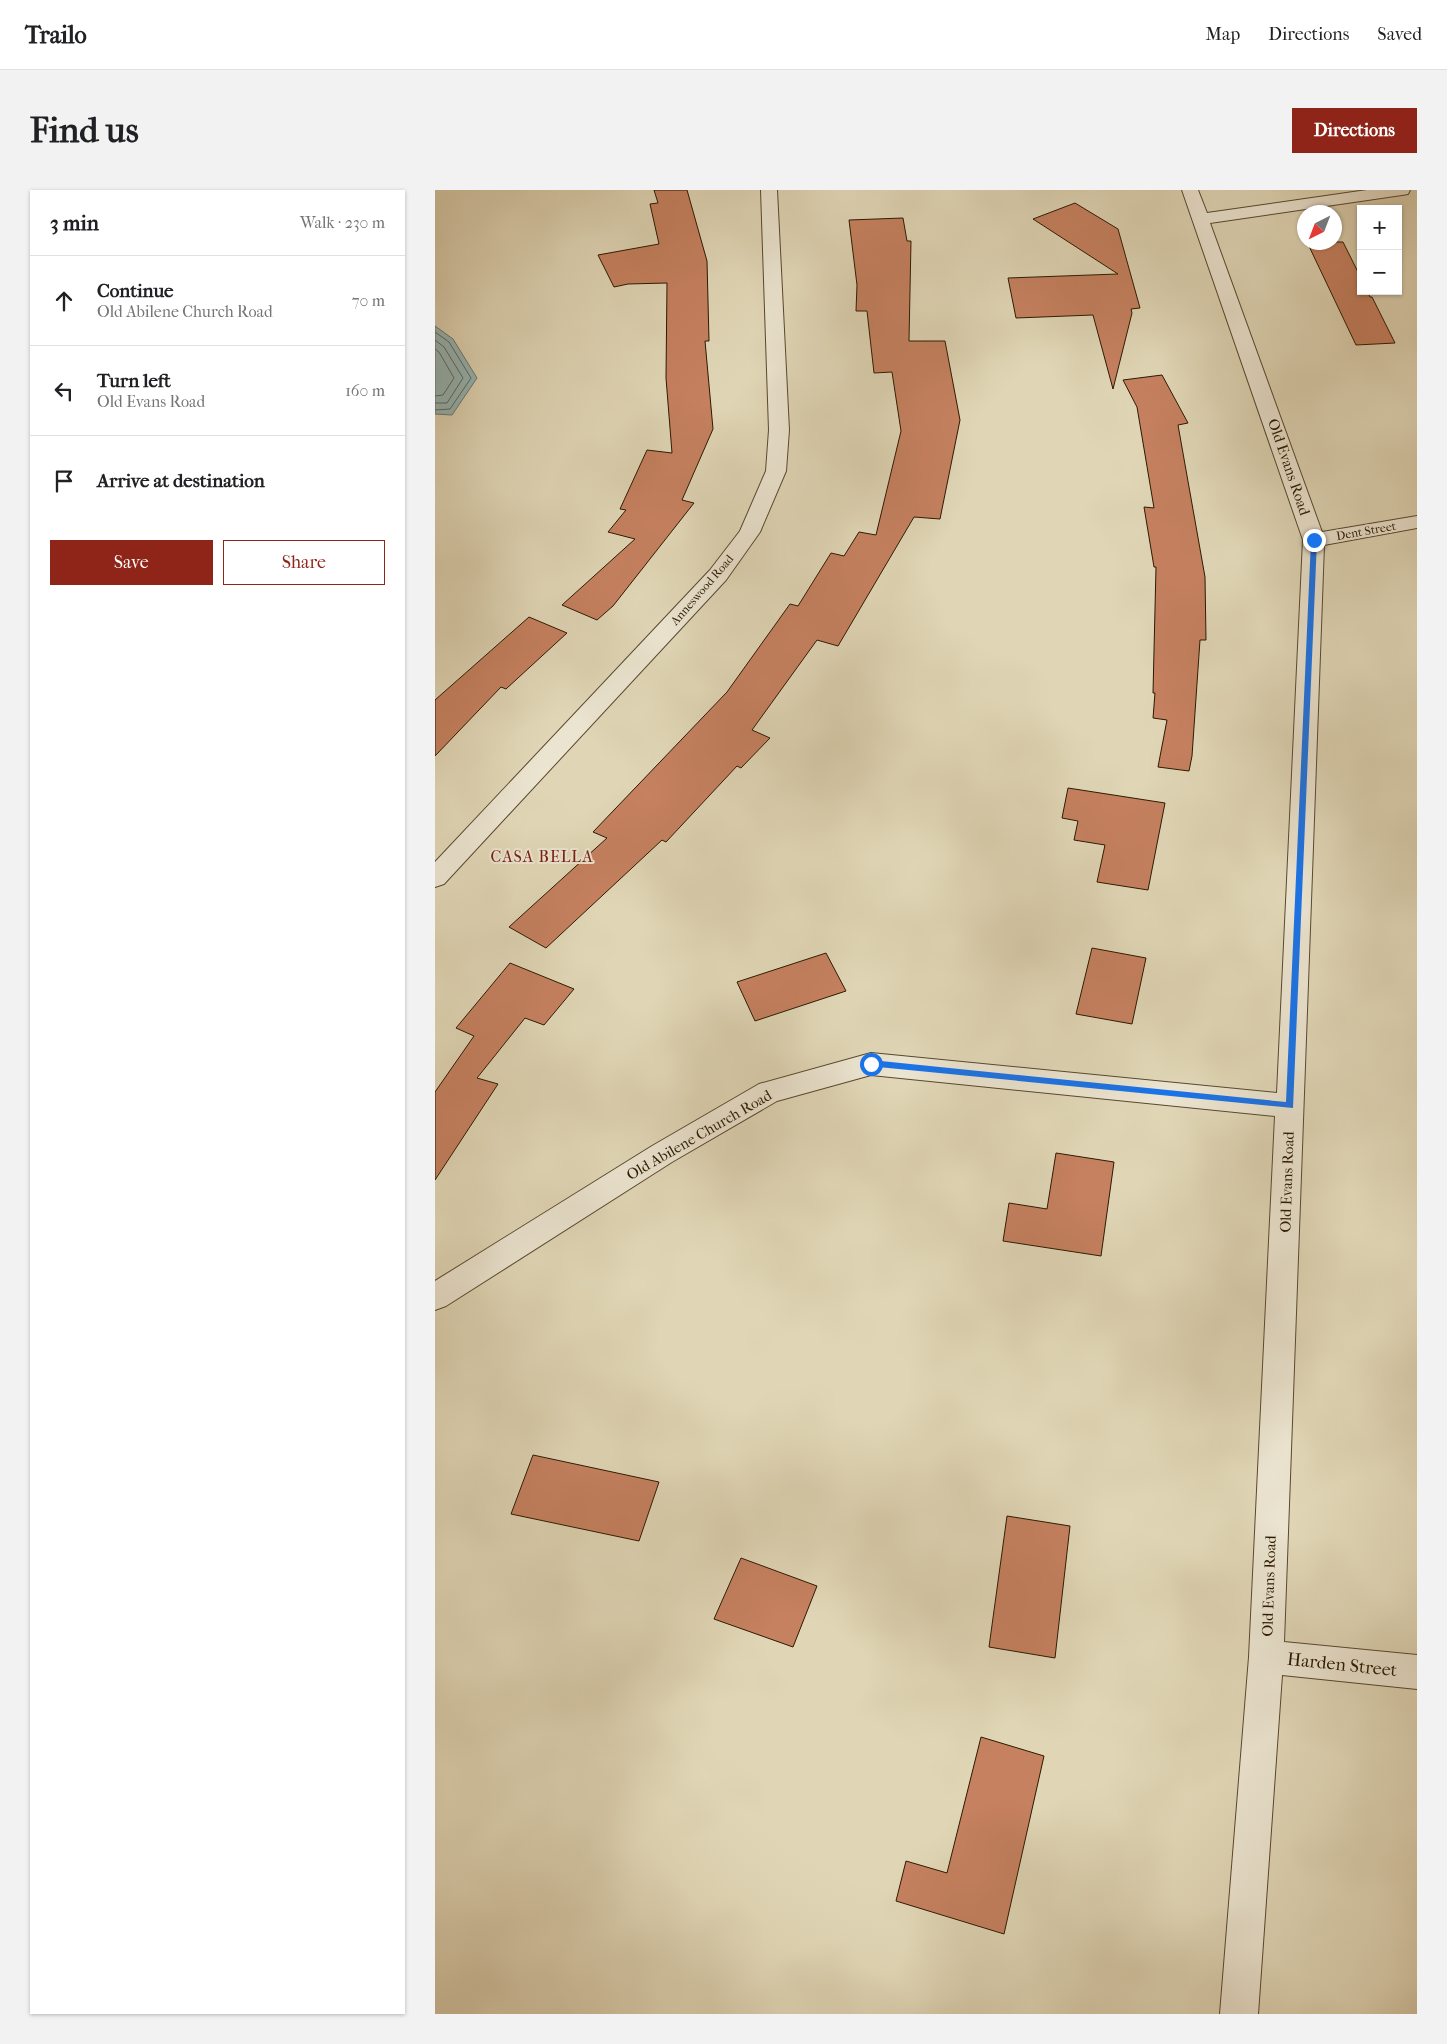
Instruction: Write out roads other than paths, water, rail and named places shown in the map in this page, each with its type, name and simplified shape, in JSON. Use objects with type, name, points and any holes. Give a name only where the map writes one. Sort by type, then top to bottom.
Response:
[{"type":"street","points":[[769,190],[777,190]]},
{"type":"street","name":"Anneswood Road","points":[[435,878],[718,575],[750,532],[776,472],[779,430],[769,190]]},
{"type":"street","name":"Old Evans Road","points":[[1191,190],[1314,540],[1266,1657],[1239,2014]]},
{"type":"street","points":[[1202,219],[1402,190]]},
{"type":"street","name":"Dent Street","points":[[1314,540],[1417,522]]},
{"type":"street","name":"Old Abilene Church Road","points":[[435,1297],[662,1154],[769,1092],[871,1064],[1290,1106]]},
{"type":"street","name":"Harden Street","points":[[1266,1657],[1417,1672]]},
{"type":"water","points":[[435,326],[453,339],[477,378],[452,415],[435,414]]},
{"type":"district","name":"CASA BELLA","points":[[542,856]]}]
